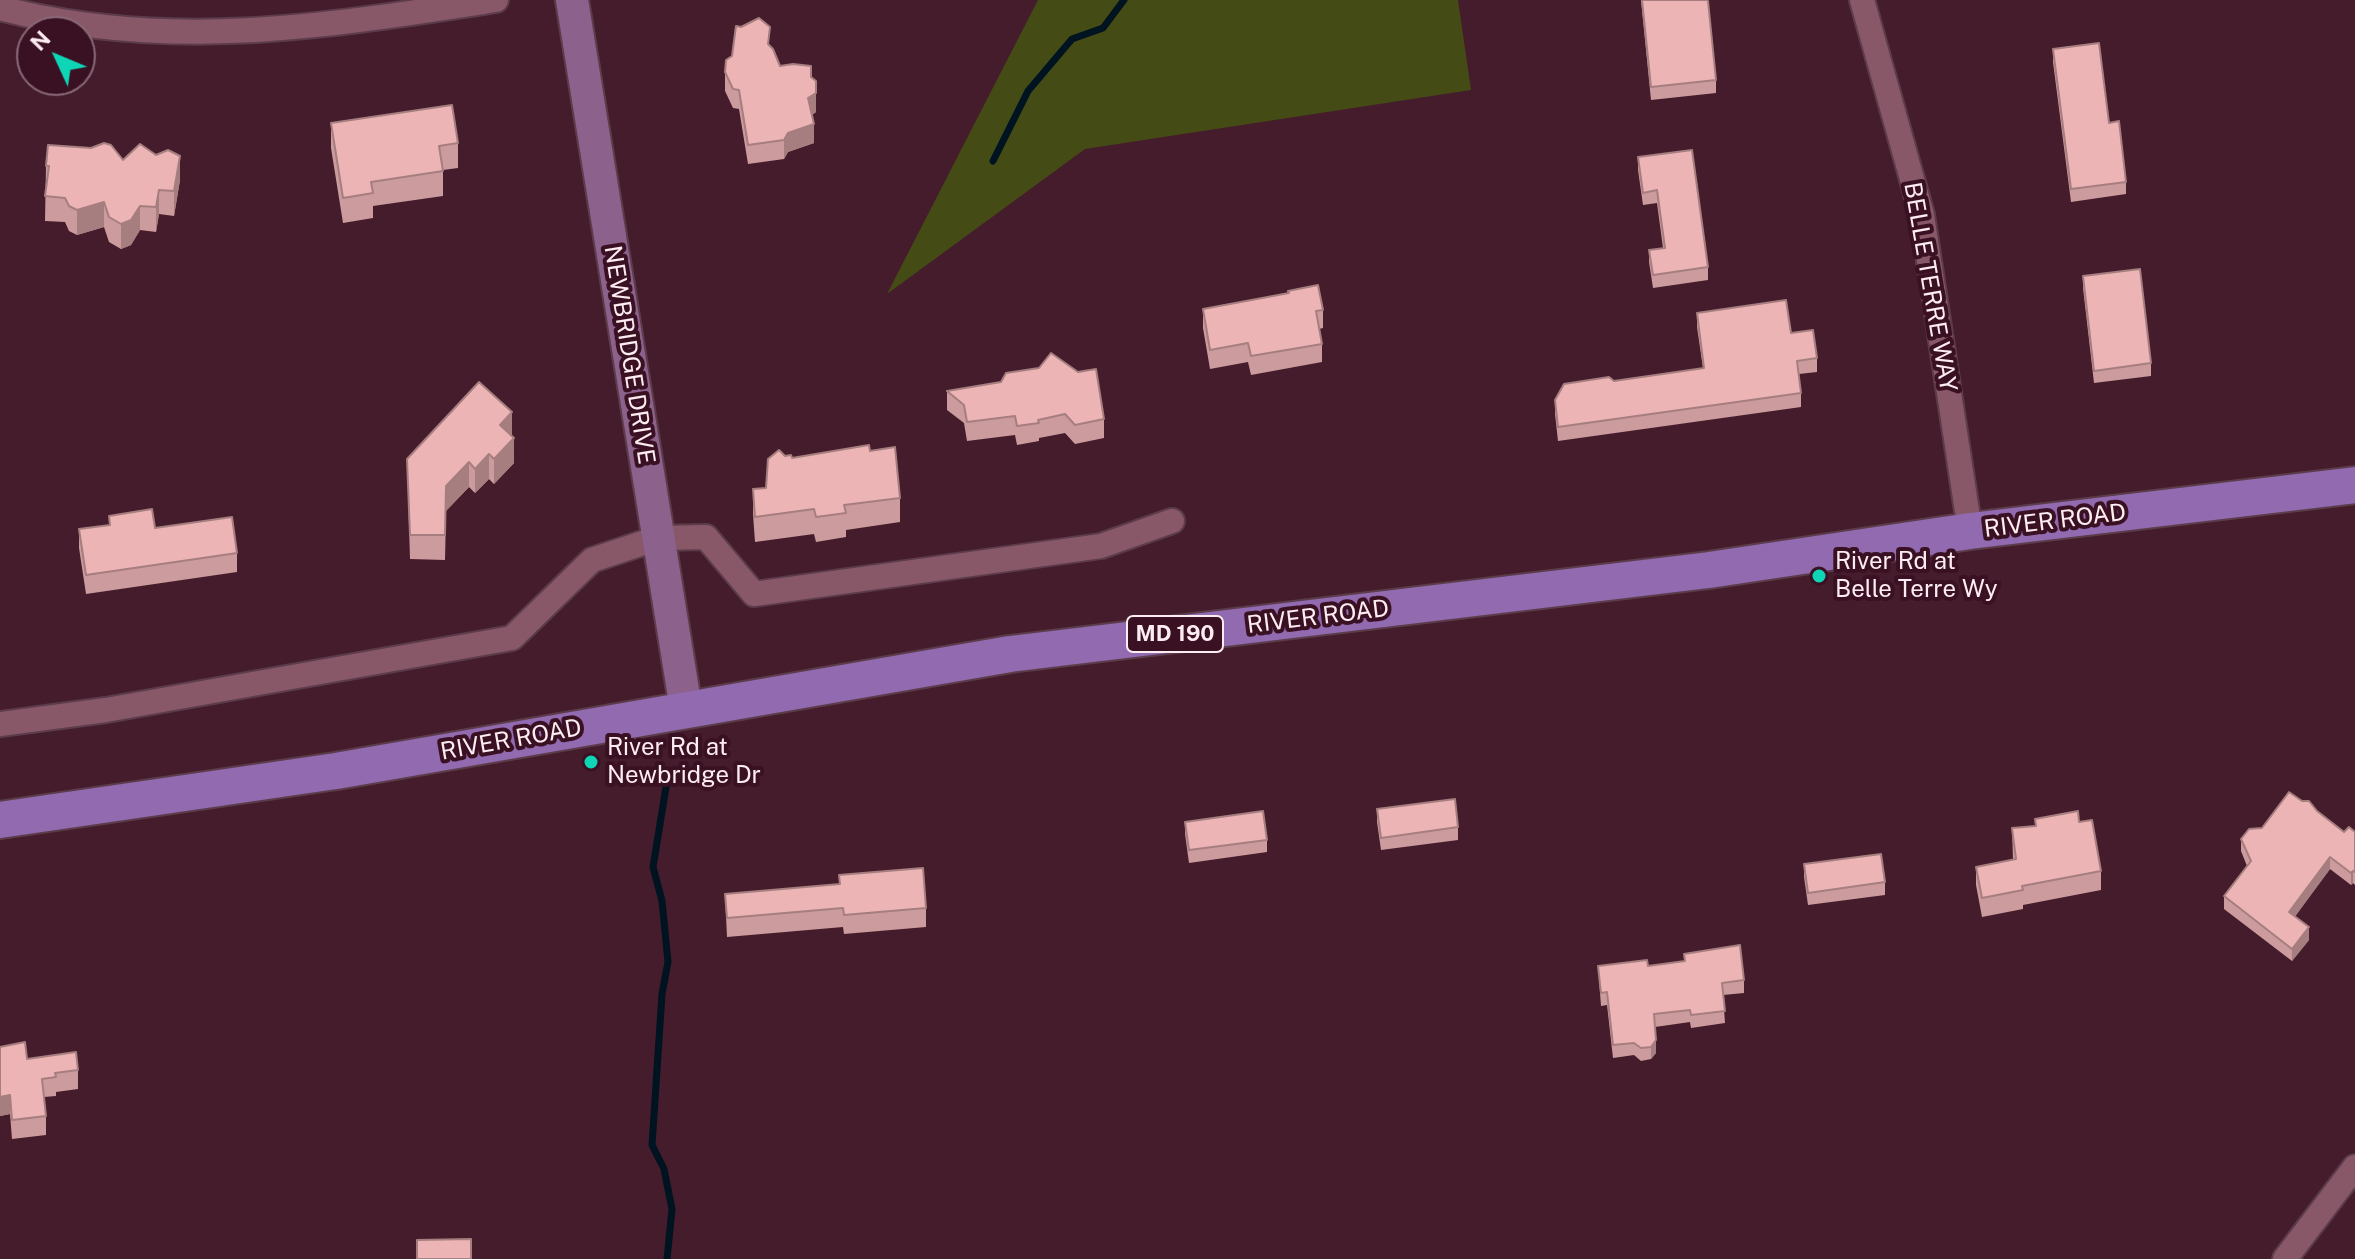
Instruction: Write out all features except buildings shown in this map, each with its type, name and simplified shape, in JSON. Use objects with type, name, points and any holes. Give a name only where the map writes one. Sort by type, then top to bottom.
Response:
[{"type":"main road","name":"RIVER ROAD","points":[[0,820],[336,771],[1010,654],[1709,570],[1970,531],[2355,485]]},
{"type":"street","points":[[0,8],[35,17],[153,32],[254,32],[355,22],[496,0]]},
{"type":"street","name":"NEWBRIDGE DRIVE","points":[[572,0],[686,709]]},
{"type":"street","name":"BELLE TERRE WAY","points":[[1862,0],[1922,215],[1970,531]]},
{"type":"street","points":[[0,724],[121,707],[512,638],[592,560],[658,538],[706,537],[754,594],[1101,546],[1172,521]]},
{"type":"street","points":[[2285,1259],[2355,1167]]},
{"type":"green space","points":[[1038,0],[1458,0],[1471,90],[1085,149],[887,294]]},
{"type":"waterway","points":[[993,161],[1028,91],[1072,39],[1103,28],[1124,0]]},
{"type":"waterway","points":[[667,1259],[672,1209],[664,1169],[652,1145],[662,994],[668,962],[662,901],[653,867],[668,775]]},
{"type":"place","name":"River Rd at Belle Terre Wy","points":[[1819,576]]},
{"type":"place","name":"River Rd at Newbridge Dr","points":[[591,762]]}]
